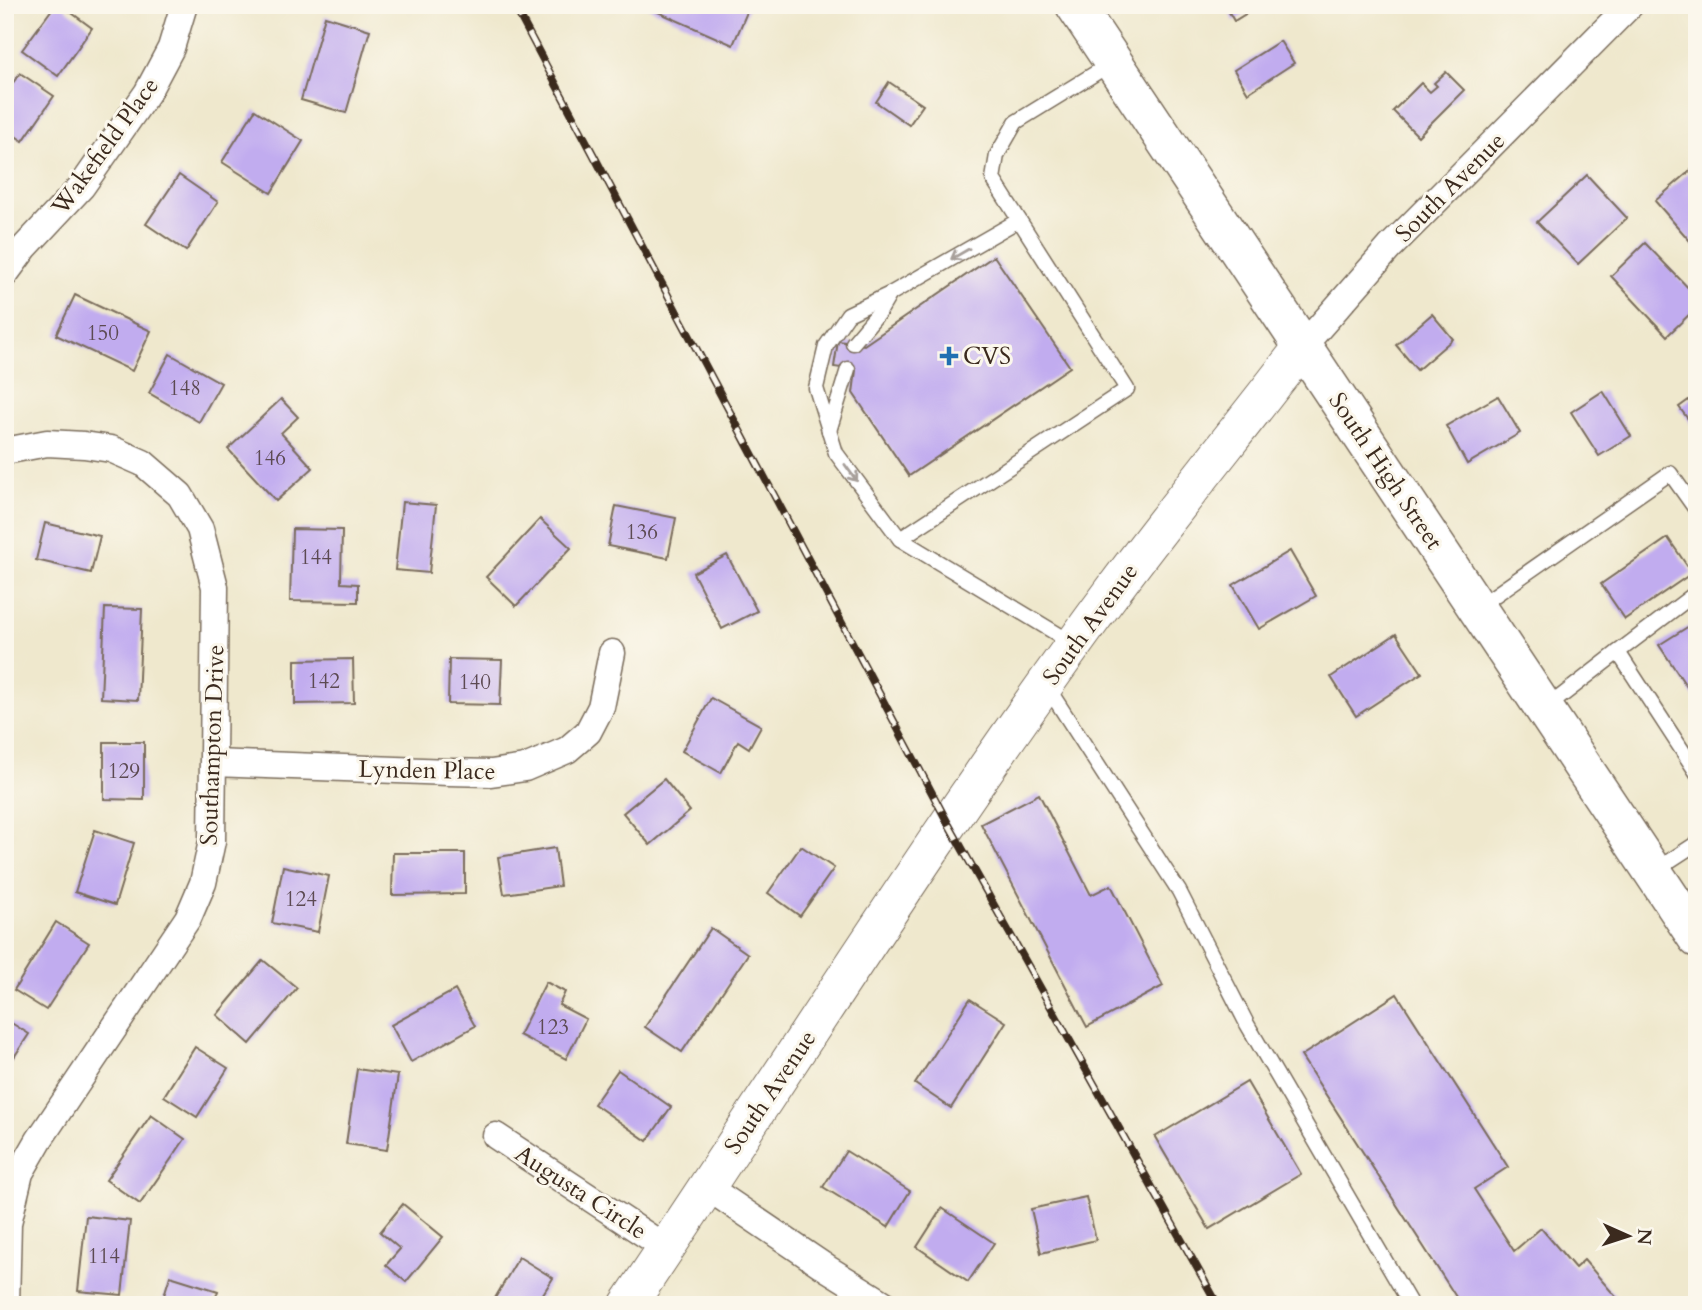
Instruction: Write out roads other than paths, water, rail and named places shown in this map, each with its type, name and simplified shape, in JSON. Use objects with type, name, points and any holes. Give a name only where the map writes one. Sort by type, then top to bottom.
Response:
[{"type":"main road","name":"South High Street","points":[[1075,5],[1697,937]]},
{"type":"street","name":"Wakefield Place","points":[[5,274],[25,247],[82,186],[147,93],[171,48],[184,5]]},
{"type":"street","name":"South Avenue","points":[[628,1305],[949,825],[1115,587],[1303,346],[1390,247],[1630,5]]},
{"type":"street","name":"Southampton Drive","points":[[5,450],[47,443],[84,445],[111,449],[143,463],[180,495],[200,529],[215,587],[212,841],[203,883],[188,918],[39,1140],[20,1173],[8,1223],[6,1305]]},
{"type":"street","name":"Lynden Place","points":[[214,763],[491,773],[525,768],[567,750],[588,732],[601,707],[612,653]]},
{"type":"street","name":"Augusta Circle","points":[[496,1136],[666,1248]]},
{"type":"street","points":[[707,1187],[886,1305]]},
{"type":"lane","points":[[900,539],[1127,389],[992,179],[997,155],[1016,122],[1113,62]]},
{"type":"lane","points":[[1019,220],[890,294],[848,314],[826,346],[816,388],[836,453],[900,539],[1075,644]]},
{"type":"lane","points":[[853,344],[880,312],[890,294]]},
{"type":"lane","points":[[829,431],[848,369]]},
{"type":"lane","points":[[1477,608],[1670,473],[1697,511]]},
{"type":"lane","points":[[1545,709],[1697,592]]},
{"type":"lane","points":[[1618,652],[1697,773]]},
{"type":"lane","points":[[1046,685],[1179,891],[1247,1024],[1411,1305]]},
{"type":"lane","points":[[1653,872],[1697,843]]},
{"type":"railway","points":[[514,5],[949,825],[1218,1305]]},
{"type":"place","name":"CVS","points":[[949,356]]}]
